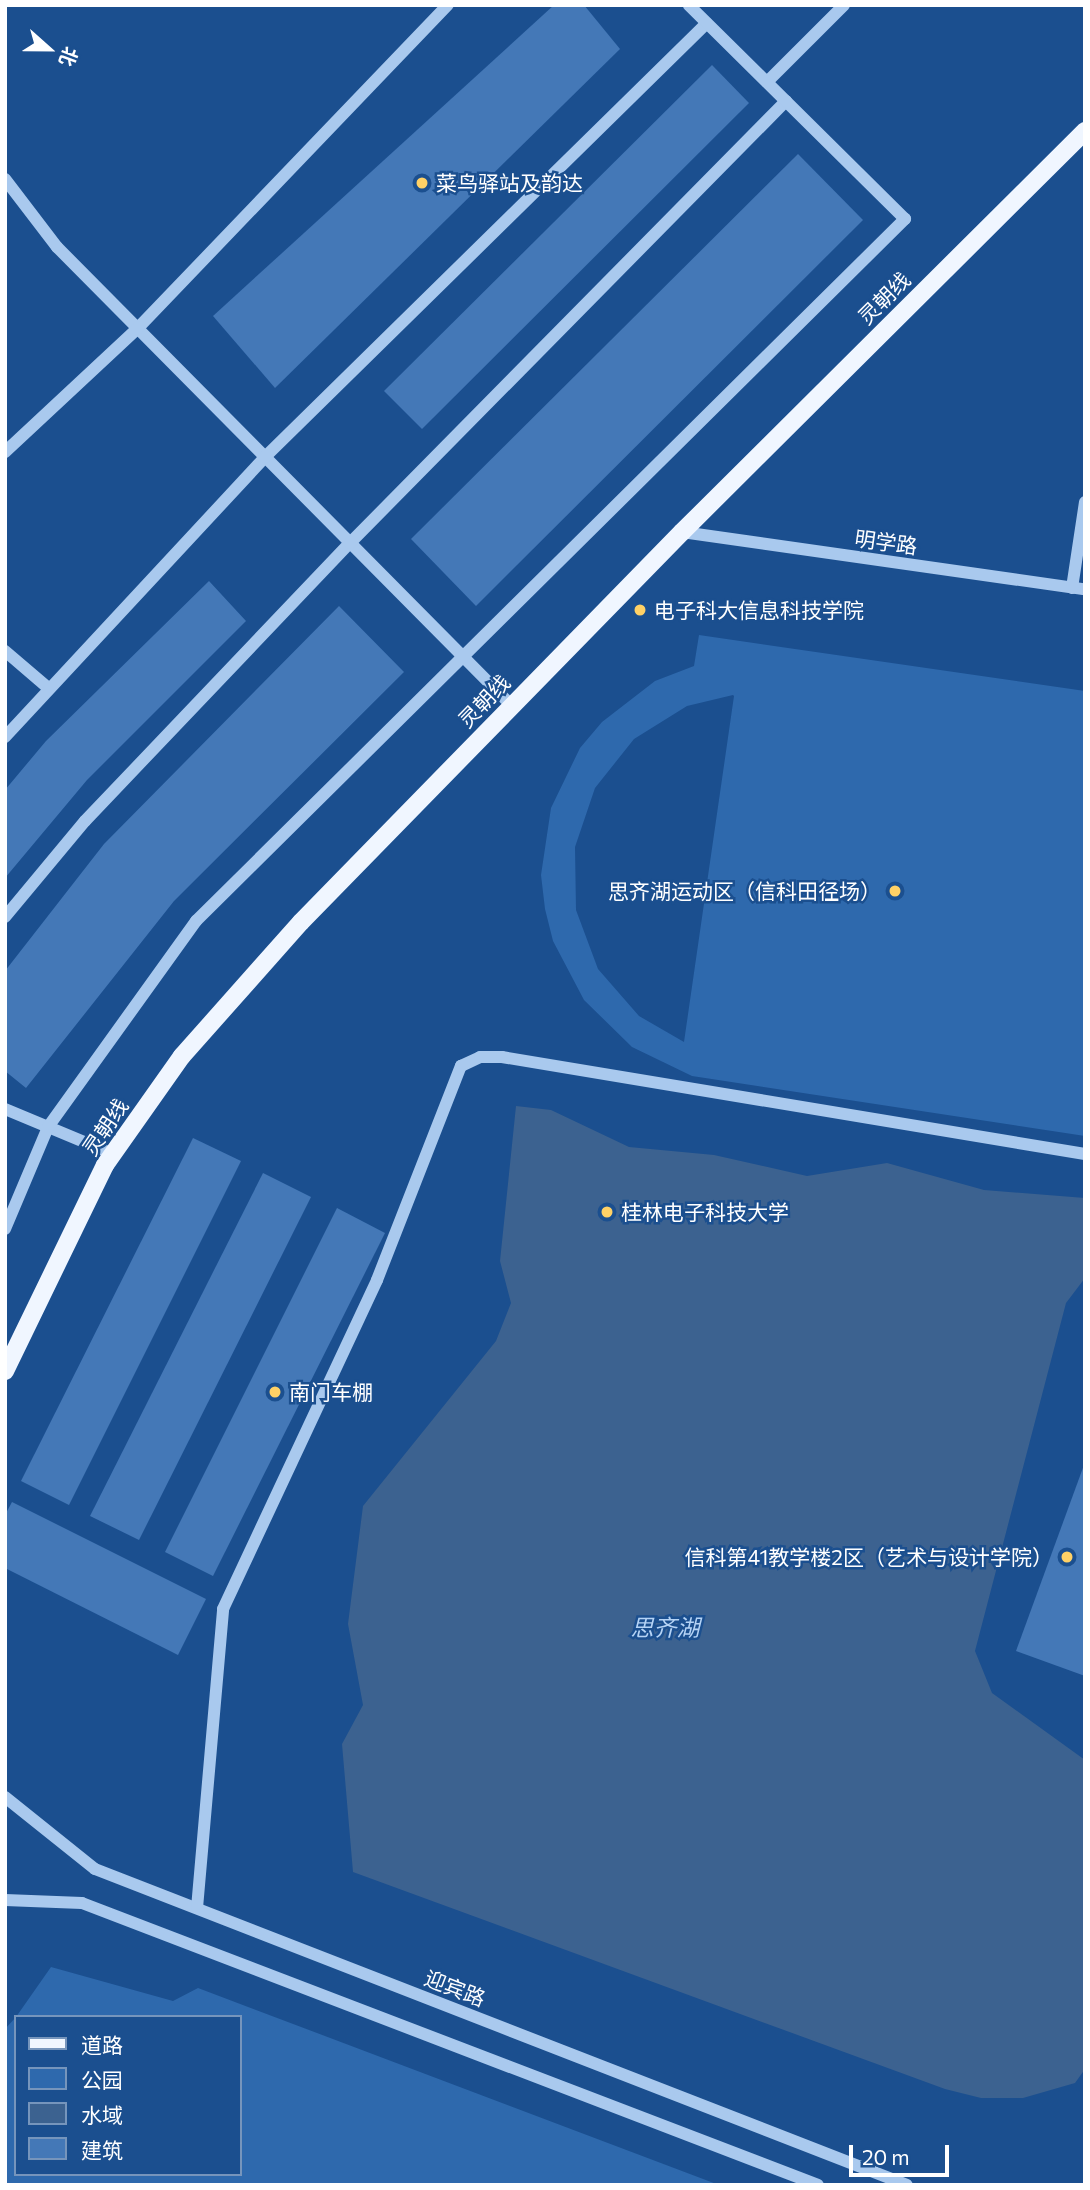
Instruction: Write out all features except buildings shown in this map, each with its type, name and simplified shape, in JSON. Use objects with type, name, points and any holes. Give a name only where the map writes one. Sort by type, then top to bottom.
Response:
[{"type":"main road","name":"灵朝线","points":[[5,1371],[113,1154],[182,1056],[292,932],[682,531],[1085,131]]},
{"type":"street","points":[[5,452],[137,329],[449,5]]},
{"type":"street","points":[[5,1229],[48,1127],[196,921],[905,219],[690,5]]},
{"type":"street","points":[[766,82],[844,5]]},
{"type":"street","points":[[5,737],[46,686],[265,457],[707,23]]},
{"type":"street","points":[[5,917],[76,831],[350,543],[786,101]]},
{"type":"street","points":[[5,179],[57,247],[512,706]]},
{"type":"street","points":[[1078,589],[1085,502]]},
{"type":"street","name":"明学路","points":[[682,531],[1078,589]]},
{"type":"street","points":[[5,651],[46,686]]},
{"type":"street","points":[[197,1908],[223,1609],[377,1280],[461,1066],[481,1057],[502,1058],[1085,1153]]},
{"type":"street","points":[[5,1109],[113,1154]]},
{"type":"street","name":"迎宾路","points":[[5,1797],[95,1869],[907,2185]]},
{"type":"street","points":[[5,1900],[82,1903],[818,2185]]},
{"type":"green space","name":"思齐湖运动区（信科田径场）","points":[[699,635],[1085,691],[1085,1136],[692,1076],[632,1047],[584,1000],[553,941],[545,909],[541,875],[551,808],[580,748],[602,722],[655,681],[694,666]],"holes":[[[734,696],[684,1042],[639,1016],[598,969],[576,910],[575,847],[595,788],[634,739],[687,706]]]},
{"type":"green space","points":[[51,1967],[173,2001],[198,1988],[719,2185],[5,2185],[5,2029],[14,2019],[14,2176],[242,2176],[242,2015],[17,2015]]},
{"type":"water","name":"思齐湖","points":[[516,1106],[551,1110],[629,1147],[714,1155],[807,1176],[887,1163],[984,1190],[1085,1198],[1085,1278],[1066,1303],[975,1651],[992,1693],[1085,1760],[1085,2069],[1075,2083],[1023,2098],[981,2098],[945,2089],[353,1872],[342,1744],[363,1705],[348,1624],[363,1506],[496,1341],[511,1303],[500,1261]]},
{"type":"place","name":"菜鸟驿站及韵达","points":[[422,183]]},
{"type":"place","name":"电子科大信息科技学院","points":[[640,610]]},
{"type":"place","name":"思齐湖运动区（信科田径场）","points":[[895,891]]},
{"type":"place","name":"桂林电子科技大学","points":[[607,1212]]},
{"type":"place","name":"南门车棚","points":[[275,1392]]},
{"type":"place","name":"信科第41教学楼2区（艺术与设计学院）","points":[[1067,1557]]}]
